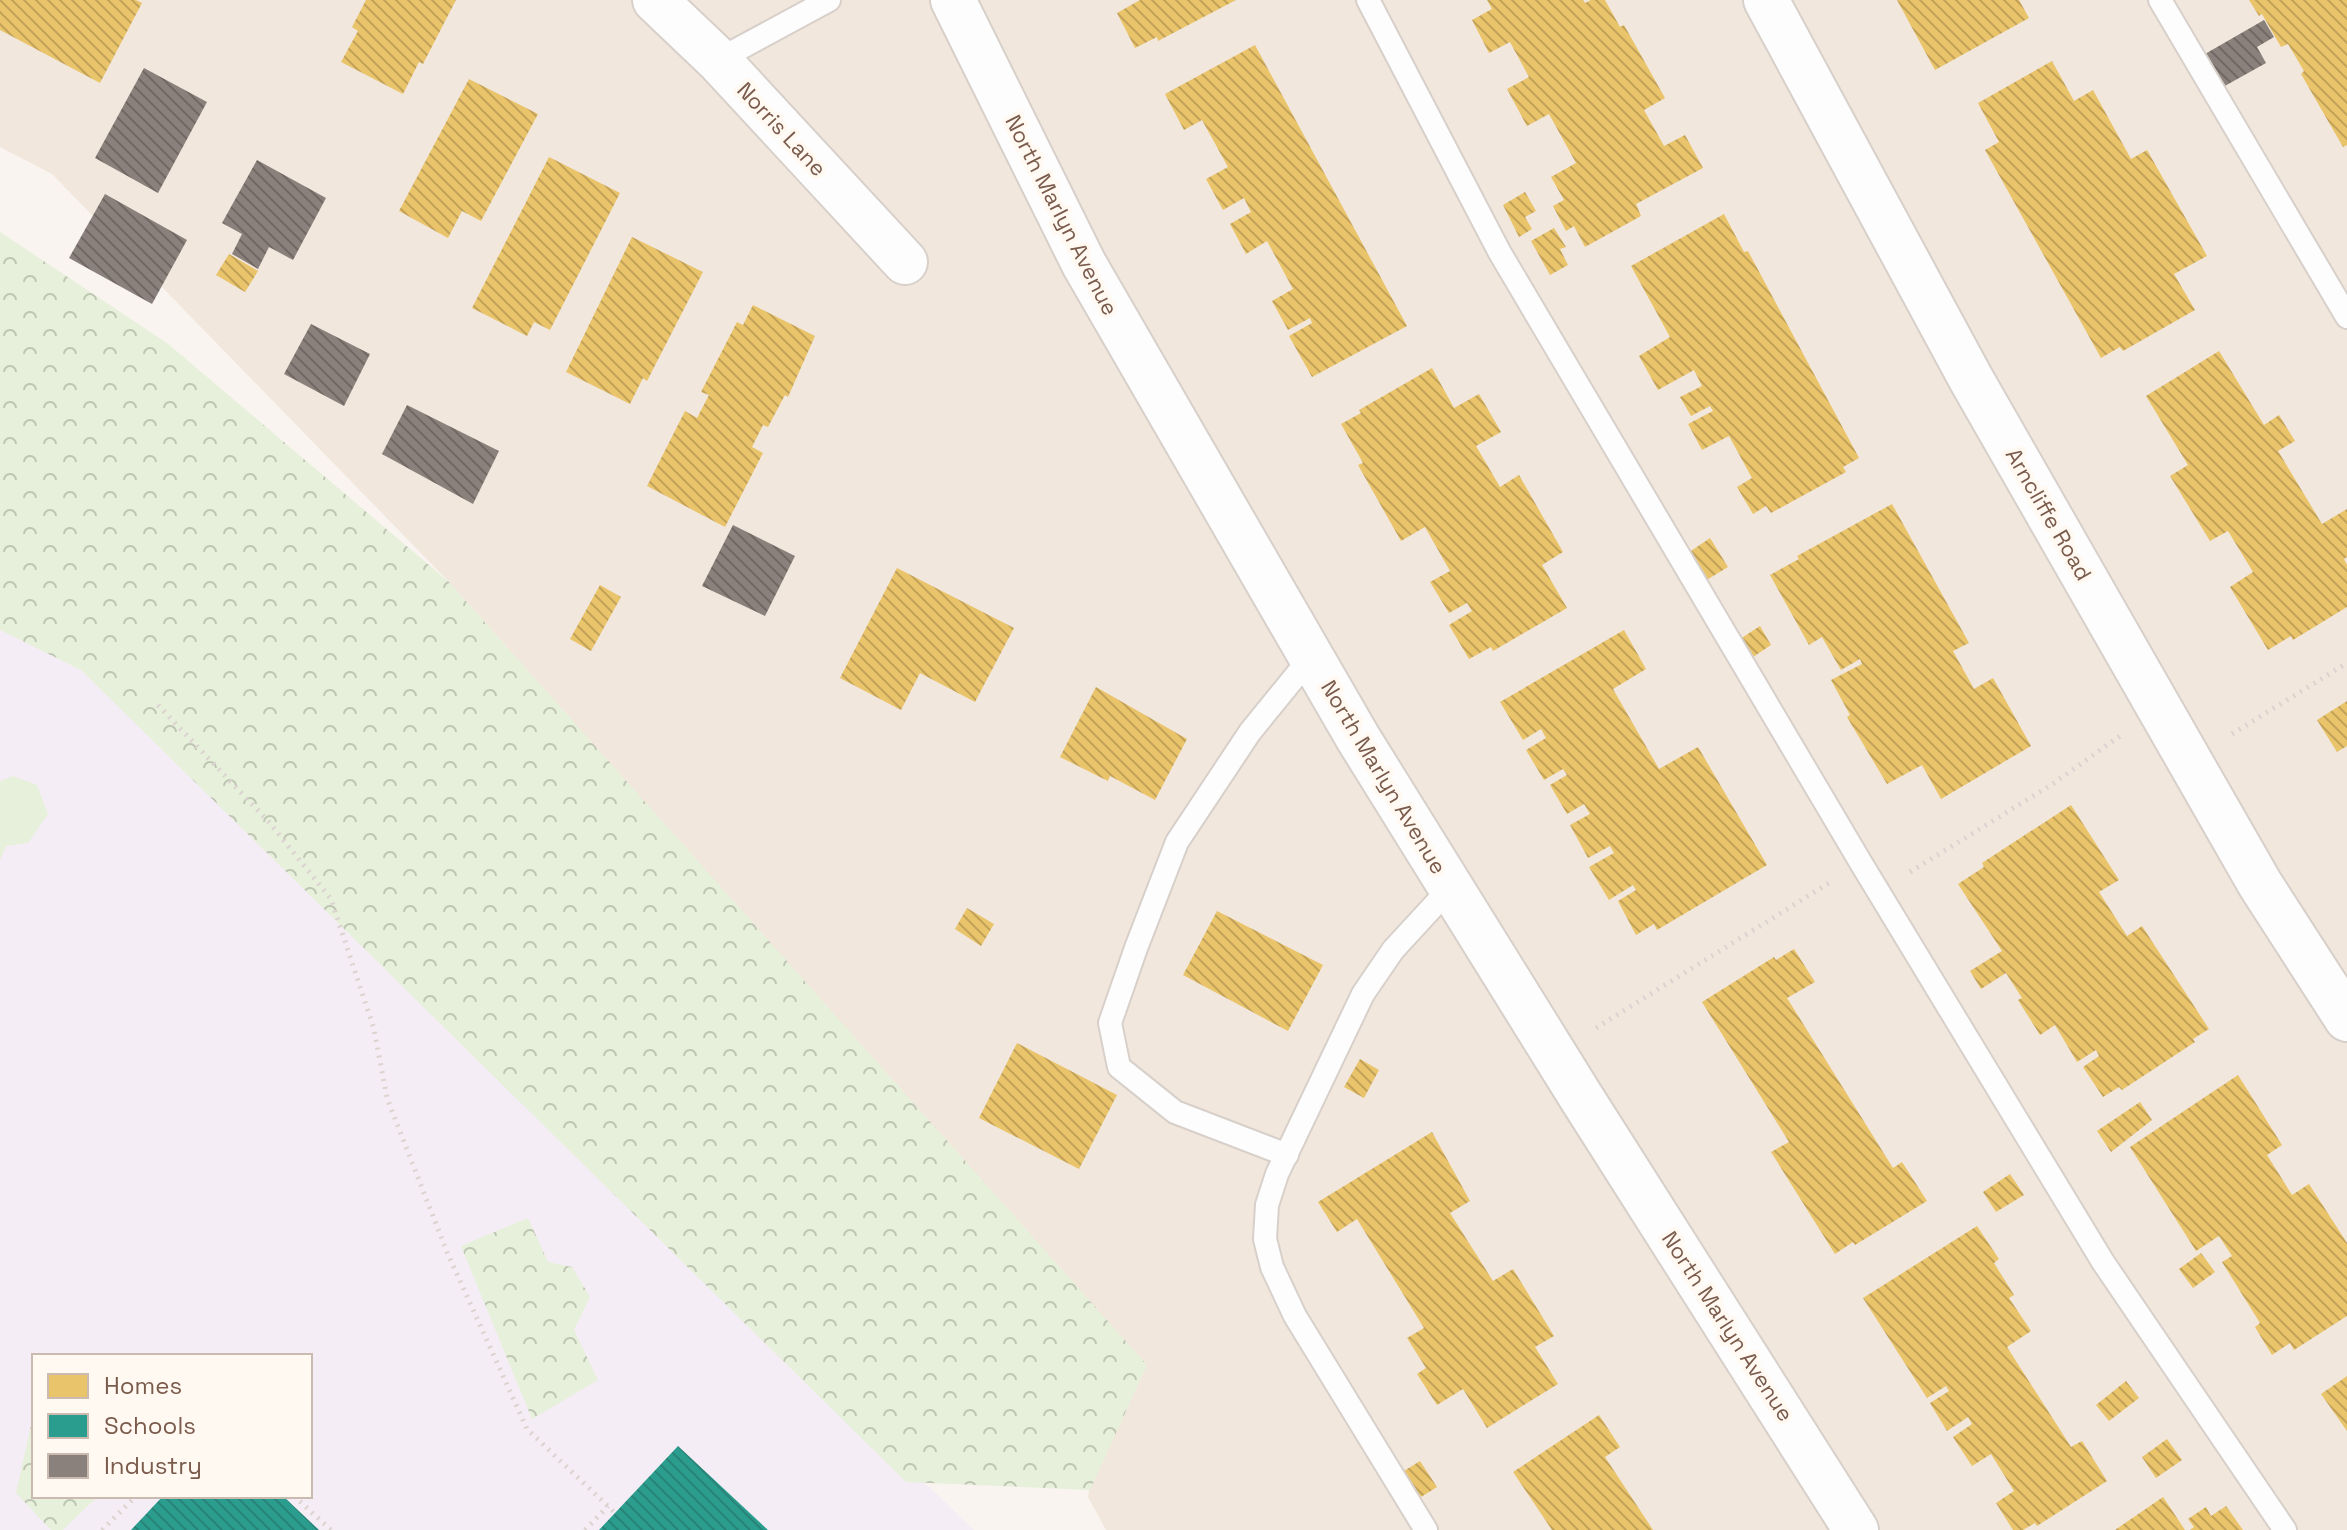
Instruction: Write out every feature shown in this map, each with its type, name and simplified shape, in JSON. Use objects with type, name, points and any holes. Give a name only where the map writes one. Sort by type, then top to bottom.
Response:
[{"type":"street","name":"Norris Lane","points":[[655,0],[718,60],[905,262]]},
{"type":"street","name":"North Marlyn Avenue","points":[[953,0],[1084,264],[1311,657],[1555,1054],[1856,1530]]},
{"type":"street","name":"Arncliffe Road","points":[[1766,0],[1971,379],[2260,884],[2347,1019]]},
{"type":"lane","points":[[718,60],[829,0]]},
{"type":"lane","points":[[1368,0],[1500,253],[1861,863],[2103,1262],[2285,1530]]},
{"type":"lane","points":[[2160,0],[2347,317]]},
{"type":"lane","points":[[1287,1155],[1175,1112],[1119,1067],[1110,1023],[1177,842],[1250,732],[1311,657]]},
{"type":"lane","points":[[1426,1530],[1295,1316],[1272,1267],[1265,1239],[1267,1205],[1287,1155],[1363,994],[1393,950],[1451,887]]},
{"type":"path","points":[[2189,760],[2347,663]]},
{"type":"path","points":[[158,705],[268,821],[331,899],[374,1029],[387,1098],[447,1252],[527,1429],[615,1513]]},
{"type":"path","points":[[1879,892],[2051,785],[2160,709]]},
{"type":"path","points":[[1555,1054],[1861,863]]},
{"type":"path","points":[[102,1530],[134,1498]]},
{"type":"path","points":[[296,1498],[331,1530]]},
{"type":"path","points":[[585,1530],[608,1506]]},
{"type":"shaded area","points":[[0,0],[2347,0],[2347,1530],[1106,1530],[1088,1497],[1116,1334],[449,582],[52,174],[0,147]]},
{"type":"shaded area","points":[[0,630],[81,670],[974,1530],[0,1530]]},
{"type":"green space","points":[[0,232],[167,343],[449,582],[1147,1365],[1090,1490],[906,1482],[81,670],[0,630]]},
{"type":"green space","points":[[13,776],[37,785],[48,814],[28,843],[6,846],[0,860],[0,781]]},
{"type":"green space","points":[[528,1218],[548,1262],[572,1267],[590,1297],[574,1330],[598,1380],[532,1419],[461,1246]]},
{"type":"green space","points":[[31,1425],[32,1498],[96,1498],[63,1530],[51,1530],[16,1493]]},
{"type":"building: Homes","points":[[0,0],[136,0],[142,3],[100,83],[0,30]]},
{"type":"building: Homes","points":[[366,0],[456,0],[423,64],[419,62],[403,94],[341,62],[358,31],[352,27]]},
{"type":"building: Homes","points":[[1140,0],[1236,0],[1158,41],[1157,37],[1135,48],[1117,13]]},
{"type":"building: Homes","points":[[1487,0],[1583,0],[1585,3],[1605,0],[1620,27],[1624,25],[1665,98],[1644,110],[1664,146],[1685,135],[1703,168],[1636,204],[1641,216],[1585,247],[1574,226],[1566,231],[1553,206],[1564,200],[1551,177],[1576,163],[1549,114],[1527,126],[1507,89],[1529,77],[1510,42],[1489,53],[1472,20],[1492,9]]},
{"type":"building: Homes","points":[[1897,0],[2019,0],[2029,18],[1935,70]]},
{"type":"building: Homes","points":[[2249,0],[2347,0],[2347,145],[2343,147],[2301,74],[2304,71],[2288,44],[2281,47],[2262,14],[2259,16]]},
{"type":"building: Homes","points":[[1255,45],[1407,326],[1312,377],[1289,336],[1312,323],[1310,318],[1288,330],[1272,301],[1293,289],[1267,241],[1246,254],[1230,224],[1251,212],[1244,198],[1223,210],[1206,179],[1228,167],[1202,120],[1184,130],[1165,94]]},
{"type":"building: Homes","points":[[2052,61],[2074,101],[2093,90],[2131,159],[2147,150],[2207,256],[2174,274],[2195,310],[2123,351],[2120,347],[2101,358],[1985,150],[1999,142],[1978,103]]},
{"type":"building: Homes","points":[[469,79],[538,114],[481,221],[462,211],[448,238],[399,211]]},
{"type":"building: Homes","points":[[549,157],[620,193],[550,330],[534,322],[527,336],[472,308]]},
{"type":"building: Homes","points":[[1525,192],[1536,211],[1525,217],[1532,229],[1519,237],[1503,205]]},
{"type":"building: Homes","points":[[1724,214],[1744,252],[1748,251],[1859,458],[1843,467],[1846,472],[1771,513],[1766,506],[1753,514],[1737,487],[1752,478],[1729,436],[1702,450],[1688,424],[1713,411],[1710,406],[1691,416],[1680,397],[1702,386],[1694,370],[1658,390],[1639,356],[1670,337],[1631,266]]},
{"type":"building: Homes","points":[[1554,228],[1566,247],[1560,249],[1568,265],[1550,275],[1531,241]]},
{"type":"building: Homes","points":[[632,237],[703,272],[647,381],[643,378],[630,404],[566,372]]},
{"type":"building: Homes","points":[[229,254],[258,271],[245,292],[216,275]]},
{"type":"building: Homes","points":[[753,305],[815,336],[788,397],[785,395],[768,427],[763,425],[752,447],[763,453],[725,527],[647,486],[685,411],[697,418],[709,395],[701,392],[737,322],[743,325]]},
{"type":"building: Homes","points":[[2219,351],[2264,425],[2279,415],[2295,441],[2278,451],[2322,524],[2347,509],[2347,557],[2344,559],[2347,565],[2347,607],[2293,640],[2291,636],[2268,650],[2230,587],[2253,572],[2228,531],[2210,541],[2170,476],[2188,465],[2146,396]]},
{"type":"building: Homes","points":[[1432,368],[1454,408],[1479,394],[1501,432],[1476,446],[1500,487],[1519,475],[1563,552],[1542,565],[1567,608],[1493,651],[1491,647],[1469,659],[1449,625],[1472,611],[1467,603],[1449,613],[1430,582],[1450,571],[1425,527],[1401,541],[1358,465],[1363,463],[1341,424],[1361,413],[1359,410]]},
{"type":"building: Homes","points":[[1892,504],[1969,643],[1953,651],[1974,689],[1993,678],[2031,746],[1941,799],[1922,765],[1887,784],[1847,717],[1850,715],[1831,680],[1862,664],[1860,659],[1841,670],[1822,637],[1809,645],[1770,575],[1799,559],[1797,556]]},
{"type":"building: Homes","points":[[1710,538],[1728,567],[1705,581],[1688,553]]},
{"type":"building: Homes","points":[[897,568],[1014,628],[975,702],[920,673],[901,710],[840,678]]},
{"type":"building: Homes","points":[[600,585],[621,597],[591,651],[570,639]]},
{"type":"building: Homes","points":[[1760,626],[1771,645],[1750,659],[1737,641]]},
{"type":"building: Homes","points":[[1624,630],[1646,669],[1613,689],[1659,769],[1698,747],[1767,865],[1657,930],[1654,924],[1636,935],[1618,901],[1636,890],[1633,885],[1609,900],[1589,867],[1614,853],[1610,846],[1588,858],[1570,825],[1590,814],[1584,804],[1567,814],[1550,785],[1567,775],[1563,769],[1544,780],[1526,750],[1546,738],[1541,729],[1523,740],[1500,702]]},
{"type":"building: Homes","points":[[1096,687],[1187,739],[1155,800],[1110,776],[1108,781],[1060,757]]},
{"type":"building: Homes","points":[[2347,701],[2347,746],[2337,752],[2317,720]]},
{"type":"building: Homes","points":[[2071,805],[2119,880],[2099,892],[2127,936],[2142,926],[2209,1029],[2193,1039],[2195,1042],[2122,1090],[2119,1087],[2103,1097],[2083,1067],[2099,1056],[2096,1050],[2077,1062],[2055,1025],[2040,1035],[2018,1000],[2022,998],[2006,973],[1981,989],[1970,971],[2002,951],[1958,884],[1984,867],[1982,863]]},
{"type":"building: Homes","points":[[967,908],[994,924],[981,946],[955,929]]},
{"type":"building: Homes","points":[[1217,911],[1323,965],[1288,1031],[1183,975]]},
{"type":"building: Homes","points":[[1794,949],[1815,982],[1787,998],[1893,1168],[1902,1162],[1927,1201],[1835,1254],[1771,1152],[1789,1142],[1702,1002],[1774,957],[1776,960]]},
{"type":"building: Homes","points":[[1017,1043],[1117,1095],[1079,1169],[979,1118]]},
{"type":"building: Homes","points":[[1360,1059],[1379,1070],[1364,1098],[1344,1087]]},
{"type":"building: Homes","points":[[2238,1075],[2282,1145],[2267,1155],[2292,1195],[2309,1184],[2347,1243],[2347,1316],[2294,1350],[2290,1343],[2272,1355],[2255,1327],[2260,1323],[2222,1262],[2232,1256],[2219,1236],[2196,1251],[2130,1147]]},
{"type":"building: Homes","points":[[2140,1102],[2152,1120],[2111,1152],[2097,1131]]},
{"type":"building: Homes","points":[[1432,1132],[1470,1201],[1450,1213],[1493,1281],[1513,1269],[1554,1336],[1535,1347],[1558,1384],[1487,1428],[1463,1389],[1437,1405],[1417,1374],[1426,1368],[1407,1338],[1424,1328],[1357,1219],[1337,1232],[1318,1202]]},
{"type":"building: Homes","points":[[2010,1174],[2024,1195],[1996,1212],[1983,1192]]},
{"type":"building: Homes","points":[[1977,1226],[1999,1259],[1994,1263],[2014,1295],[2009,1298],[2031,1331],[2007,1347],[2071,1447],[2082,1441],[2107,1481],[2037,1526],[2035,1523],[2023,1530],[2013,1530],[1996,1503],[2014,1491],[1991,1454],[1972,1466],[1953,1437],[1972,1424],[1968,1417],[1947,1431],[1930,1403],[1949,1391],[1946,1386],[1927,1398],[1863,1298]]},
{"type":"building: Homes","points":[[2201,1253],[2215,1272],[2193,1288],[2179,1269]]},
{"type":"building: Homes","points":[[2347,1376],[2347,1431],[2321,1394]]},
{"type":"building: Homes","points":[[2126,1381],[2139,1398],[2109,1421],[2096,1405]]},
{"type":"building: Homes","points":[[1599,1415],[1620,1447],[1605,1457],[1653,1530],[1552,1530],[1513,1472]]},
{"type":"building: Homes","points":[[2167,1439],[2182,1460],[2156,1478],[2142,1457]]},
{"type":"building: Homes","points":[[1420,1461],[1437,1487],[1421,1497],[1404,1471]]},
{"type":"building: Homes","points":[[2163,1497],[2185,1530],[2115,1530]]},
{"type":"building: Homes","points":[[2226,1506],[2243,1530],[2190,1530],[2194,1527],[2188,1519],[2206,1507],[2211,1516]]},
{"type":"building: Schools","points":[[678,1446],[768,1530],[599,1530]]},
{"type":"building: Schools","points":[[161,1498],[285,1498],[319,1530],[131,1530]]},
{"type":"building: Industry","points":[[2264,20],[2274,37],[2257,47],[2266,63],[2223,87],[2205,54]]},
{"type":"building: Industry","points":[[144,68],[207,102],[158,193],[95,158]]},
{"type":"building: Industry","points":[[257,160],[326,198],[293,260],[269,247],[258,269],[232,254],[242,234],[222,223]]},
{"type":"building: Industry","points":[[105,194],[187,240],[152,304],[69,258]]},
{"type":"building: Industry","points":[[311,324],[370,354],[344,406],[284,374]]},
{"type":"building: Industry","points":[[407,405],[499,451],[473,504],[382,454]]},
{"type":"building: Industry","points":[[733,525],[795,556],[765,616],[702,586]]}]
